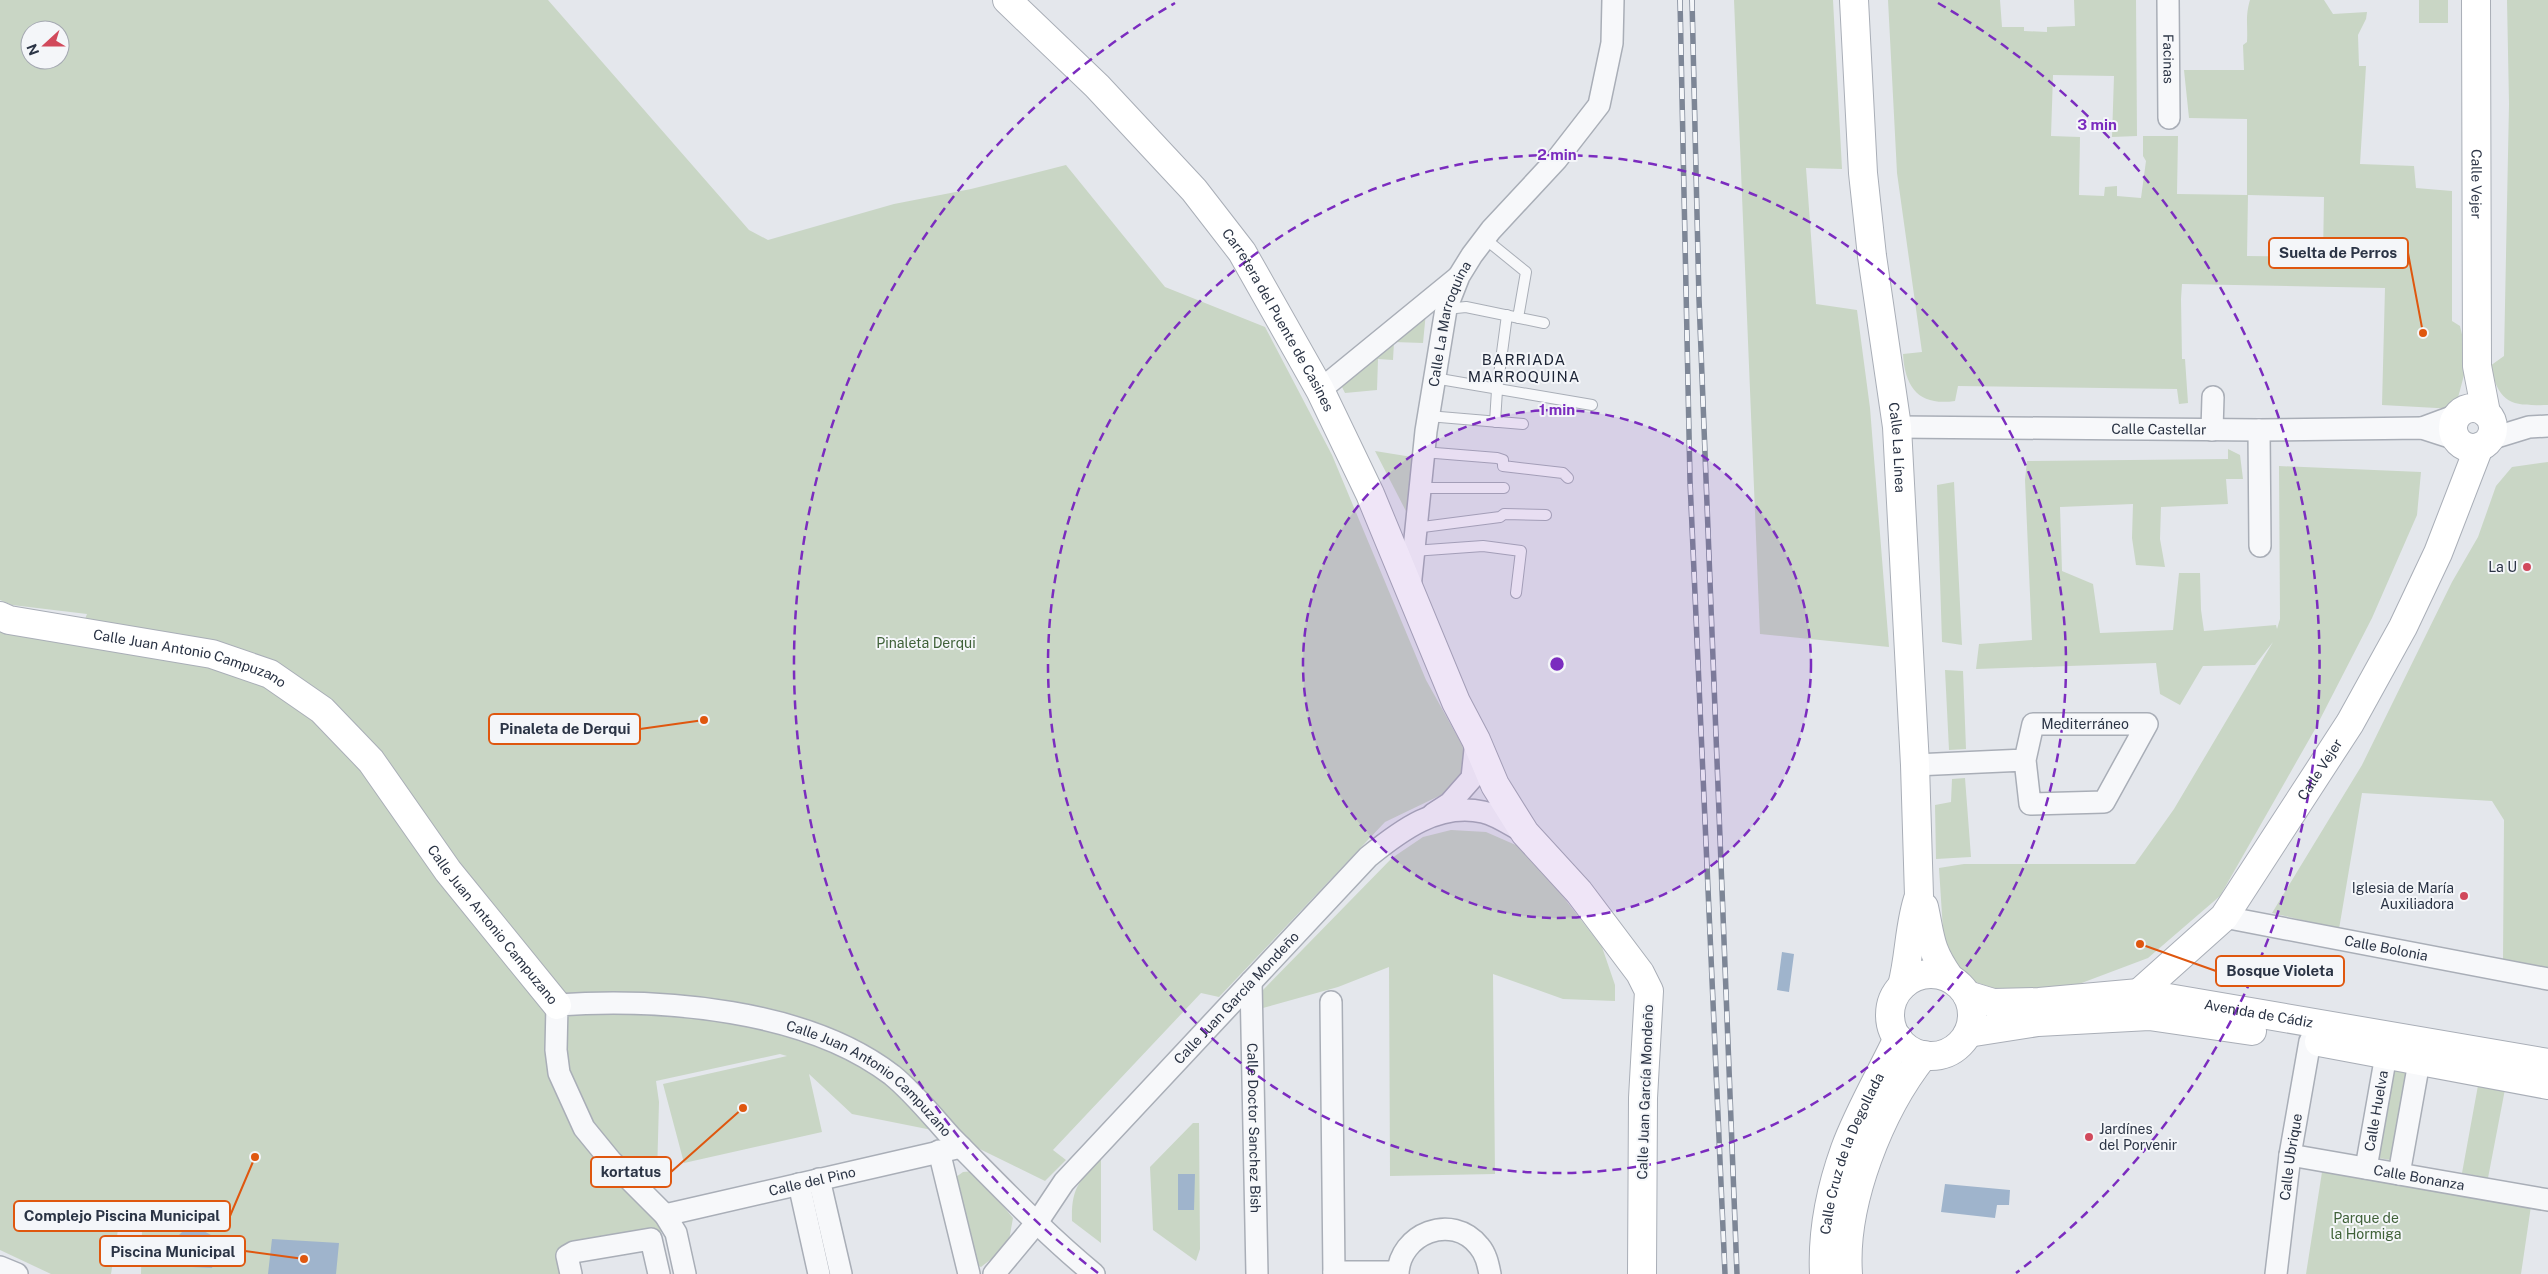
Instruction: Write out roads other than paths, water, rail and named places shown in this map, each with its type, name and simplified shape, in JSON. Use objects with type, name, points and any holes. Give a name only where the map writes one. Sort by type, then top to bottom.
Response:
[{"type":"street","name":"Carretera del Puente de Casines","points":[[1007,0],[1097,86],[1194,190],[1242,252],[1320,390],[1370,494],[1456,702]]},
{"type":"street","name":"Calle La Marroquina","points":[[1409,592],[1428,416],[1446,310],[1459,276],[1484,238],[1557,159],[1599,105],[1612,43],[1613,0]]},
{"type":"street","name":"Calle La Línea","points":[[1854,0],[1864,182],[1872,256],[1897,427],[1915,765],[1919,896],[1915,908],[1910,953],[1902,986]]},
{"type":"street","name":"Facinas","points":[[2168,0],[2169,118]]},
{"type":"street","name":"Calle Vejer","points":[[2144,1005],[2224,917],[2378,675],[2438,553],[2463,488],[2473,428],[2477,366],[2476,0]]},
{"type":"street","points":[[1320,390],[1459,276]]},
{"type":"street","points":[[2212,430],[2213,396]]},
{"type":"street","name":"Calle Castellar","points":[[1897,427],[2212,430],[2538,427]]},
{"type":"street","points":[[2259,430],[2260,546]]},
{"type":"street","name":"Calle Juan Antonio Campuzano","points":[[0,616],[9,620],[212,654],[270,674],[322,710],[371,761],[448,871],[557,1005],[625,1002],[684,1006],[738,1015],[821,1036],[854,1052],[892,1076],[1038,1221],[1079,1267],[1094,1274]]},
{"type":"street","name":"Calle Juan García Mondeño","points":[[1456,702],[1476,740],[1495,785],[1525,833],[1579,892],[1640,972],[1648,991],[1642,1098],[1642,1274]]},
{"type":"street","name":"Mediterráneo","points":[[2033,724],[2147,724],[2104,802],[2030,804],[2025,760],[2033,724]]},
{"type":"street","points":[[1431,815],[1450,803],[1472,778],[1476,740]]},
{"type":"street","points":[[1915,765],[2025,760]]},
{"type":"street","points":[[1463,789],[1482,784],[1495,785],[1484,812]]},
{"type":"street","name":"Calle Juan García Mondeño","points":[[994,1274],[1038,1221],[1064,1182],[1368,857],[1407,828],[1431,815],[1462,811],[1484,812],[1525,833]]},
{"type":"street","name":"Calle La Línea","points":[[1919,896],[1923,904],[1928,938],[1933,952],[1958,986]]},
{"type":"street","name":"Calle Bolonia","points":[[2224,917],[2548,979]]},
{"type":"street","points":[[1924,974],[1936,974],[1958,986],[1972,1014],[1968,1033],[1961,1044],[1950,1052],[1937,1056],[1924,1055],[1914,1052],[1898,1038],[1892,1026],[1890,1013],[1893,999],[1902,986],[1911,979],[1924,974]]},
{"type":"street","name":"Calle Doctor Sanchez Bish","points":[[1251,982],[1257,1274]]},
{"type":"street","name":"Avenida de Cádiz","points":[[1958,986],[1993,1002],[2144,1005],[2548,1063]]},
{"type":"street","points":[[1331,1002],[1334,1273],[1398,1273],[1401,1257],[1410,1243],[1422,1234],[1437,1229],[1452,1229],[1467,1235],[1479,1245],[1486,1259],[1490,1274]]},
{"type":"street","points":[[557,1005],[556,1050],[559,1073],[584,1128],[611,1161],[665,1215],[676,1233],[685,1274]]},
{"type":"street","name":"Avenida de Cádiz","points":[[1968,1033],[2038,1022],[2097,1019],[2144,1005],[2310,1041],[2548,1085]]},
{"type":"street","name":"Calle Cruz de la Degollada","points":[[1824,1274],[1823,1258],[1831,1199],[1845,1149],[1898,1038]]},
{"type":"street","name":"Calle Ubrique","points":[[2276,1274],[2290,1155],[2310,1041]]},
{"type":"street","name":"Calle Cruz de la Degollada","points":[[1848,1274],[1847,1260],[1854,1204],[1868,1157],[1906,1077],[1924,1055]]},
{"type":"street","name":"Calle Huelva","points":[[2366,1168],[2386,1055]]},
{"type":"street","points":[[2399,1174],[2419,1062]]},
{"type":"street","name":"Calle del Pino","points":[[665,1215],[961,1146]]},
{"type":"street","points":[[940,1152],[969,1274]]},
{"type":"street","name":"Calle Bonanza","points":[[2290,1155],[2548,1200]]},
{"type":"street","points":[[809,1181],[819,1274]]},
{"type":"street","points":[[809,1181],[841,1274]]},
{"type":"street","points":[[571,1274],[567,1256],[574,1252],[651,1239],[659,1274]]},
{"type":"street","points":[[0,1266],[17,1274]]},
{"type":"lane","points":[[1484,238],[1526,272],[1513,316],[1497,390],[1495,422]]},
{"type":"lane","points":[[1446,310],[1466,307],[1544,323]]},
{"type":"lane","points":[[1434,378],[1592,405]]},
{"type":"lane","points":[[1428,416],[1523,424]]},
{"type":"lane","points":[[1424,452],[1497,458],[1503,460],[1503,466],[1563,473],[1568,478]]},
{"type":"lane","points":[[1420,488],[1504,488]]},
{"type":"lane","points":[[1415,528],[1500,517],[1504,514],[1546,515]]},
{"type":"lane","points":[[1413,551],[1483,546],[1521,551],[1516,593]]},
{"type":"water","points":[[1782,952],[1794,954],[1789,992],[1777,990]]},
{"type":"water","points":[[1178,1174],[1195,1174],[1194,1210],[1178,1210]]},
{"type":"water","points":[[1945,1184],[2010,1190],[2009,1205],[1997,1205],[1995,1218],[1941,1212]]},
{"type":"water","points":[[200,1229],[211,1235],[216,1251],[212,1268],[192,1267],[177,1261],[173,1241],[184,1230]]},
{"type":"water","points":[[272,1239],[339,1243],[336,1274],[268,1274]]},
{"type":"railway","points":[[1680,0],[1690,481],[1725,1274]]},
{"type":"railway","points":[[1692,0],[1699,299],[1737,1274]]},
{"type":"place","name":"Suelta de Perros","points":[[2423,333]]},
{"type":"place","name":"La U","points":[[2527,567]]},
{"type":"place","name":"Pinaleta de Derqui","points":[[704,720]]},
{"type":"place","name":"Iglesia de María Auxiliadora","points":[[2464,896]]},
{"type":"place","name":"Bosque Violeta","points":[[2140,944]]},
{"type":"place","name":"kortatus","points":[[743,1108]]},
{"type":"place","name":"Jardínes del Porvenir","points":[[2089,1137]]},
{"type":"place","name":"Complejo Piscina Municipal","points":[[255,1157]]},
{"type":"place","name":"Piscina Municipal","points":[[304,1259]]},
{"type":"district","name":"BARRIADA MARROQUINA","points":[[1524,368]]},
{"type":"park label","name":"Pinaleta Derqui","points":[[926,643]]},
{"type":"park label","name":"Parque de la Hormiga","points":[[2366,1226]]}]
